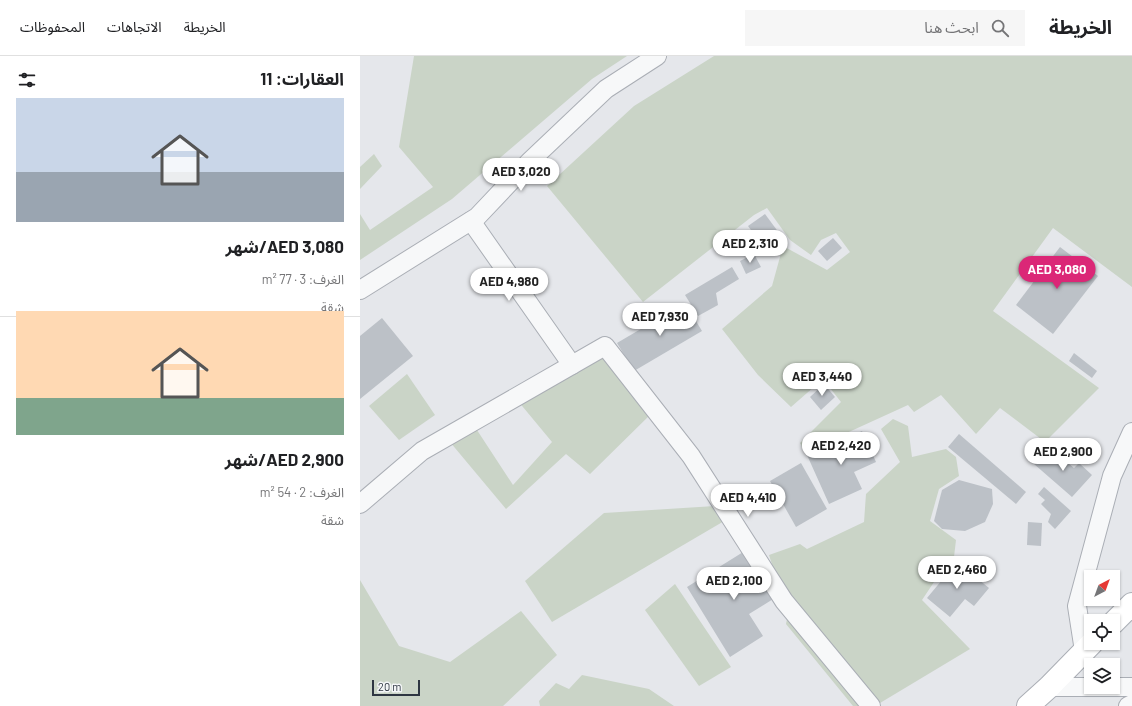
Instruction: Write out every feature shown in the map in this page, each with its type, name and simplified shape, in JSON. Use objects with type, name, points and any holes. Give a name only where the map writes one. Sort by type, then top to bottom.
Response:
[{"type":"main road","points":[[1120,615],[1132,604]]},
{"type":"main road","points":[[1028,706],[1085,650]]},
{"type":"street","points":[[360,290],[477,217],[529,162],[606,88],[657,56]]},
{"type":"street","points":[[471,221],[572,365]]},
{"type":"street","points":[[360,504],[422,451],[605,346],[691,456],[784,602],[871,706]]},
{"type":"street","points":[[1084,632],[1077,606],[1112,476],[1132,432]]},
{"type":"street","points":[[1049,687],[1132,687]]},
{"type":"street","points":[[1128,706],[1132,704]]},
{"type":"shaded area","points":[[414,56],[627,56],[592,79],[452,199],[360,260],[360,214],[370,230],[433,187],[399,147]]},
{"type":"shaded area","points":[[714,56],[1132,56],[1132,287],[1053,228],[993,311],[1099,388],[1045,442],[1000,408],[976,434],[941,395],[914,412],[908,405],[805,452],[800,443],[841,402],[823,379],[791,407],[758,375],[722,329],[772,286],[783,246],[827,270],[850,252],[836,233],[821,240],[811,255],[790,240],[767,208],[754,215],[643,302],[547,186],[634,106]]},
{"type":"shaded area","points":[[374,154],[382,166],[360,189],[360,167]]},
{"type":"shaded area","points":[[601,355],[653,412],[590,474],[566,454],[506,509],[450,442],[475,427],[513,485],[552,442],[518,401]]},
{"type":"shaded area","points":[[407,374],[435,415],[399,440],[369,406]]},
{"type":"shaded area","points":[[893,419],[908,426],[912,457],[946,449],[956,457],[959,476],[939,489],[930,521],[956,540],[954,557],[945,565],[934,563],[929,573],[934,582],[922,600],[970,649],[875,706],[853,706],[786,624],[788,614],[769,555],[800,544],[807,549],[864,522],[866,494],[900,462],[881,429]]},
{"type":"shaded area","points":[[715,506],[731,517],[552,622],[525,581],[604,513]]},
{"type":"shaded area","points":[[360,580],[399,646],[450,662],[521,611],[557,655],[503,706],[360,706]]},
{"type":"shaded area","points":[[675,584],[731,667],[699,686],[645,610]]},
{"type":"shaded area","points":[[582,675],[649,689],[674,706],[540,706],[539,701],[556,683],[569,689]]},
{"type":"building","points":[[765,214],[782,237],[765,249],[748,226]]},
{"type":"building","points":[[833,238],[842,248],[827,261],[818,251]]},
{"type":"building","points":[[1060,247],[1098,276],[1053,334],[1016,305]]},
{"type":"building","points":[[754,254],[761,267],[746,274],[740,261]]},
{"type":"building","points":[[732,267],[739,279],[716,293],[718,305],[698,316],[685,295]]},
{"type":"building","points":[[685,303],[702,331],[634,371],[617,343]]},
{"type":"building","points":[[382,318],[413,356],[360,399],[360,336]]},
{"type":"building","points":[[1074,353],[1097,371],[1092,378],[1069,361]]},
{"type":"building","points":[[824,384],[835,397],[821,410],[810,397]]},
{"type":"building","points":[[862,431],[876,462],[854,472],[862,489],[829,504],[807,455]]},
{"type":"building","points":[[959,434],[1026,492],[1016,504],[948,447]]},
{"type":"building","points":[[1049,447],[1074,468],[1079,463],[1092,475],[1072,497],[1034,464]]},
{"type":"building","points":[[801,463],[827,509],[796,527],[770,481]]},
{"type":"building","points":[[959,480],[992,489],[993,504],[985,522],[965,531],[942,529],[934,521],[942,490]]},
{"type":"building","points":[[1044,487],[1071,511],[1055,529],[1048,522],[1051,514],[1041,504],[1045,500],[1038,494]]},
{"type":"building","points":[[1028,522],[1042,523],[1041,546],[1027,545]]},
{"type":"building","points":[[748,549],[778,596],[749,614],[763,636],[730,657],[687,587]]},
{"type":"building","points":[[957,562],[989,588],[974,606],[965,599],[950,617],[927,598]]}]
